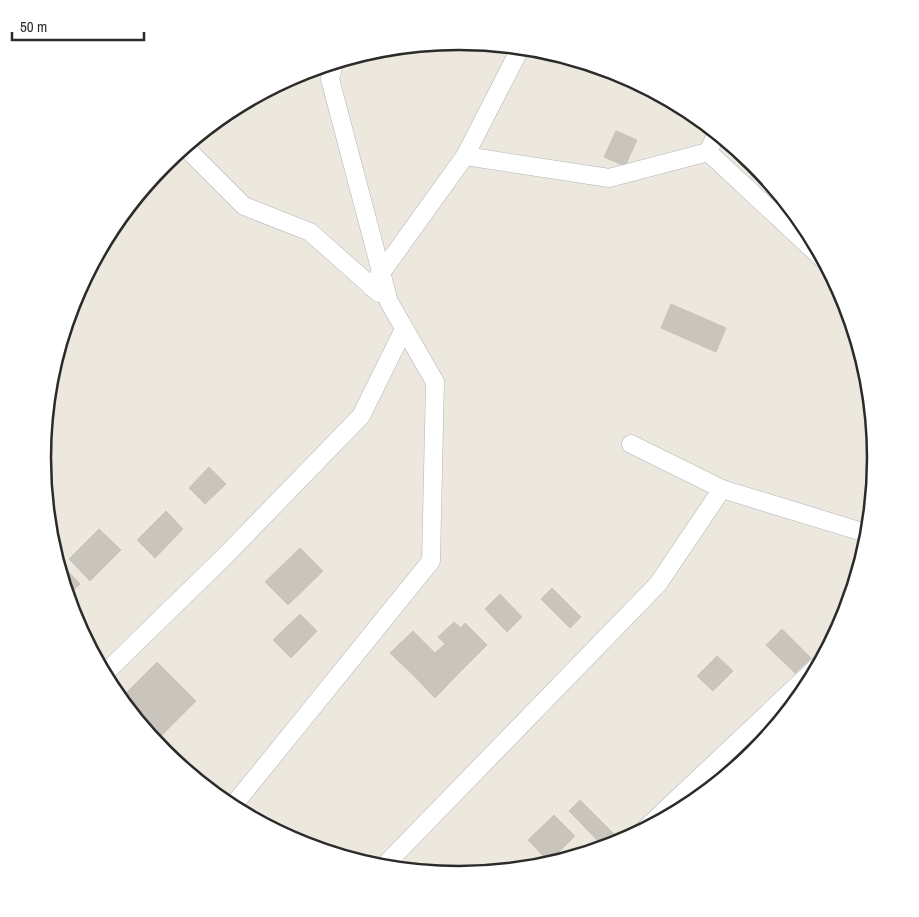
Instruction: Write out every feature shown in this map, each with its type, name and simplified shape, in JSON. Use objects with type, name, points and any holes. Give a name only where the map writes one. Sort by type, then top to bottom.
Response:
[{"type":"street","points":[[376,280],[465,156],[517,54]]},
{"type":"street","points":[[238,801],[430,561],[435,382],[376,280],[330,80],[332,71]]},
{"type":"street","points":[[465,156],[609,178],[708,152],[714,139]]},
{"type":"street","points":[[189,152],[244,206],[310,232],[376,280]]},
{"type":"street","points":[[708,152],[806,244]]},
{"type":"street","points":[[110,669],[225,556],[361,416],[404,329]]},
{"type":"street","points":[[631,444],[722,489],[861,532]]},
{"type":"street","points":[[389,861],[658,584],[722,489]]},
{"type":"street","points":[[662,813],[801,682]]},
{"type":"building","points":[[616,131],[637,140],[625,166],[604,157]]},
{"type":"building","points":[[671,304],[726,328],[716,352],[661,328]]},
{"type":"building","points":[[209,467],[226,484],[205,504],[189,488]]},
{"type":"building","points":[[166,511],[183,529],[155,558],[137,540]]},
{"type":"building","points":[[99,529],[121,550],[90,581],[69,559]]},
{"type":"building","points":[[300,548],[323,571],[288,605],[265,582]]},
{"type":"building","points":[[67,570],[80,584],[73,590]]},
{"type":"building","points":[[552,588],[581,617],[570,628],[541,599]]},
{"type":"building","points":[[500,594],[522,617],[507,632],[485,609]]},
{"type":"building","points":[[300,614],[317,631],[291,658],[273,640]]},
{"type":"building","points":[[454,622],[461,628],[465,623],[487,645],[457,675],[435,653],[445,644],[438,637]]},
{"type":"building","points":[[782,629],[811,658],[795,673],[766,645]]},
{"type":"building","points":[[413,631],[435,653],[413,675],[390,653]]},
{"type":"building","points":[[435,653],[457,675],[435,698],[413,675]]},
{"type":"building","points":[[717,656],[733,671],[713,691],[697,676]]},
{"type":"building","points":[[157,662],[196,701],[160,736],[126,693]]},
{"type":"building","points":[[580,800],[616,836],[599,842],[569,811]]},
{"type":"building","points":[[554,815],[575,836],[556,855],[545,858],[528,840]]}]
